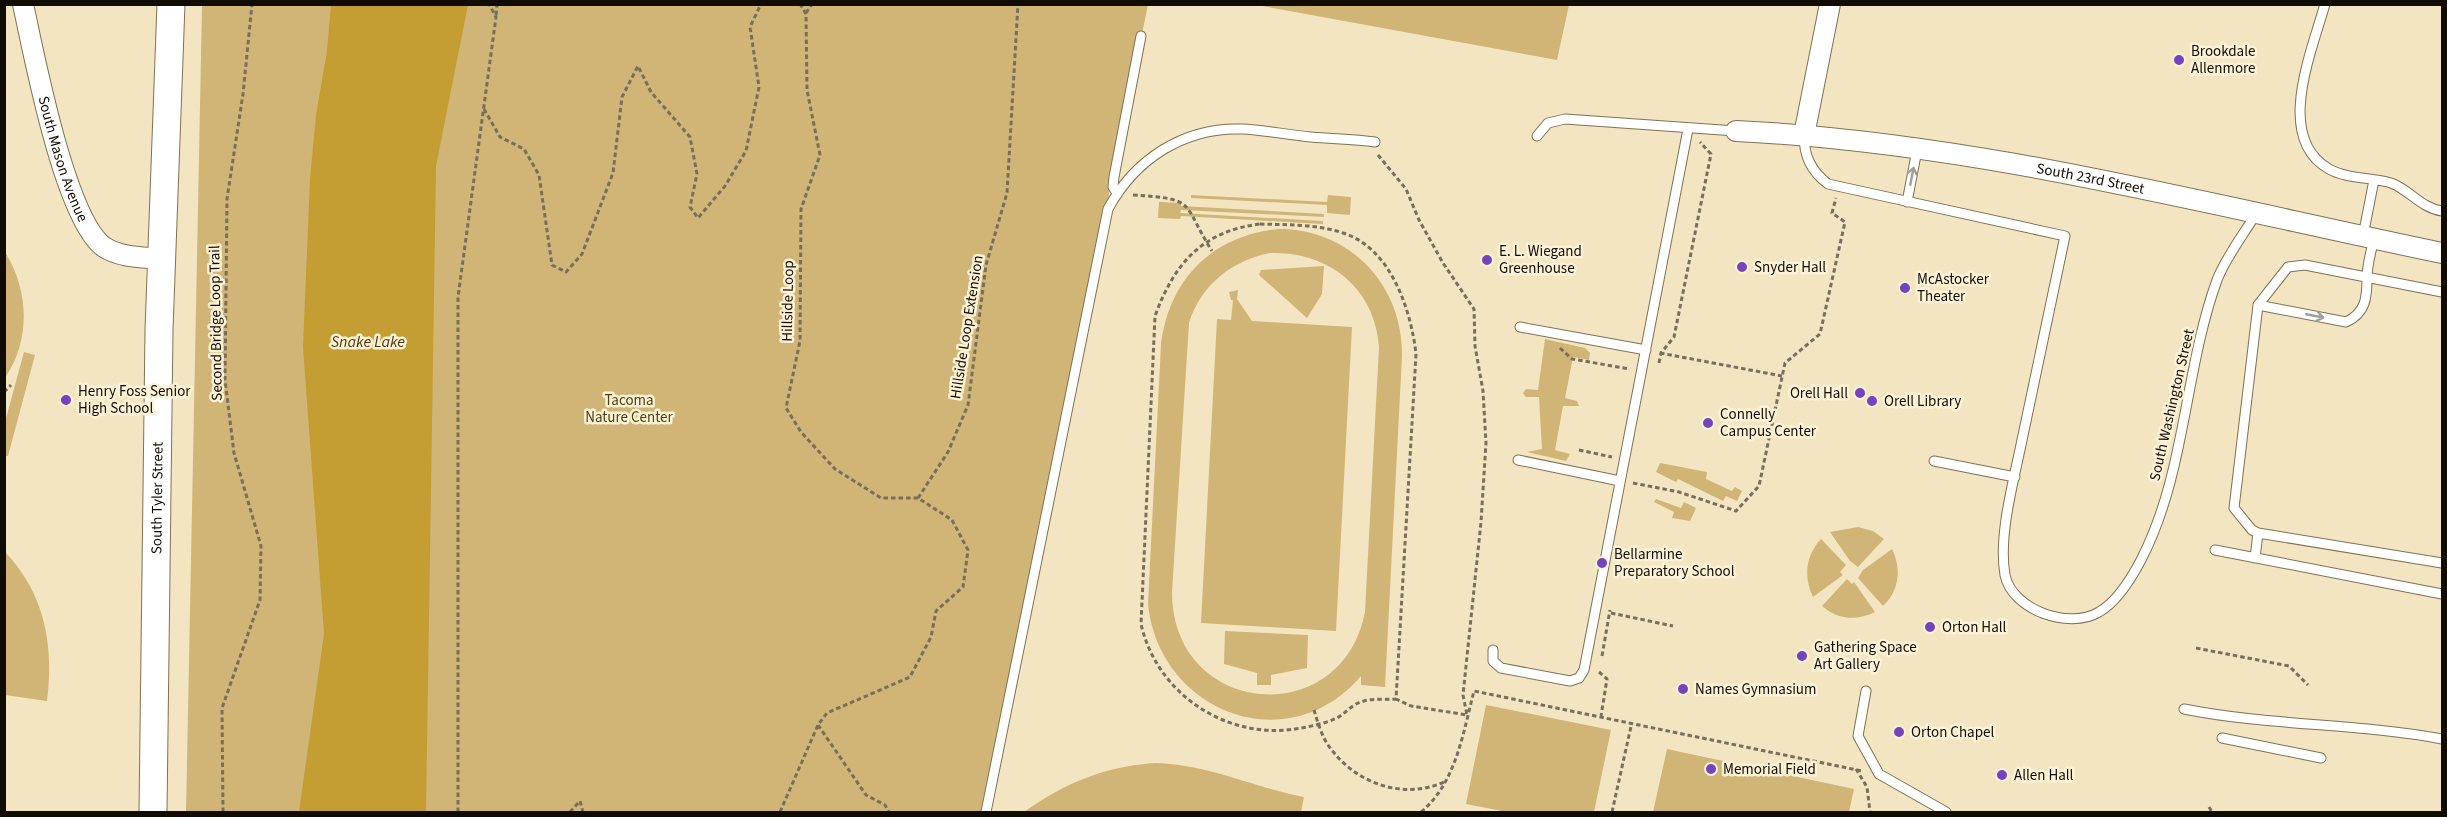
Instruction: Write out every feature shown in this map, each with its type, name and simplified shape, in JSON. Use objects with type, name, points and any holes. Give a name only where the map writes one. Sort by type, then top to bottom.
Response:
[{"type":"main road","name":"South Tyler Street","points":[[153,813],[162,259],[171,4]]},
{"type":"street","name":"South Mason Avenue","points":[[23,4],[51,124],[83,222],[105,248],[133,257],[162,259]]},
{"type":"street","points":[[1804,135],[1830,4]]},
{"type":"street","name":"South 23rd Street","points":[[1736,131],[1804,135],[1917,150],[2124,186],[2442,253]]},
{"type":"lane","points":[[2325,4],[2301,98],[2301,133],[2310,154],[2330,170],[2394,185],[2428,208],[2442,211]]},
{"type":"lane","points":[[1117,193],[1113,187],[1114,177],[1141,36]]},
{"type":"lane","points":[[1537,136],[1548,123],[1565,119],[1736,131]]},
{"type":"lane","points":[[986,813],[1108,209],[1117,193],[1134,170],[1150,157],[1168,146],[1199,136],[1239,129],[1375,142]]},
{"type":"lane","points":[[1493,650],[1493,661],[1501,668],[1570,681],[1581,675],[1688,129]]},
{"type":"lane","points":[[1804,135],[1806,155],[1812,168],[1818,176],[1838,187],[2065,236],[2015,477],[1934,461]]},
{"type":"lane","points":[[1907,202],[1917,150]]},
{"type":"lane","points":[[2258,305],[2346,322],[2355,318],[2362,309],[2368,291],[2368,238],[2374,180]]},
{"type":"lane","name":"South Washington Street","points":[[2015,477],[2004,548],[2004,567],[2008,583],[2018,600],[2041,612],[2074,618],[2096,614],[2113,600],[2139,563],[2158,521],[2168,493],[2217,279],[2256,214]]},
{"type":"lane","points":[[2442,292],[2305,265],[2288,267],[2258,305],[2234,508],[2252,530],[2258,533],[2442,563]]},
{"type":"lane","points":[[1520,327],[1646,350]]},
{"type":"lane","points":[[1518,460],[1620,481]]},
{"type":"lane","points":[[2255,558],[2258,533]]},
{"type":"lane","points":[[2215,550],[2442,594]]},
{"type":"lane","points":[[1866,691],[1858,735],[1879,774],[1946,813]]},
{"type":"lane","points":[[2184,709],[2230,717],[2381,728],[2442,739]]},
{"type":"lane","points":[[2222,738],[2321,758]]},
{"type":"path","name":"Second Bridge Loop Trail","points":[[223,813],[222,708],[260,600],[261,546],[234,453],[225,380],[227,198],[243,94],[252,4]]},
{"type":"path","points":[[489,4],[496,17]]},
{"type":"path","points":[[458,813],[458,297],[497,4]]},
{"type":"path","points":[[484,109],[500,137],[524,149],[539,175],[552,265],[567,272],[582,254],[613,173],[622,97],[638,66],[651,93],[690,137],[697,174],[690,207],[698,218],[725,186],[746,151],[757,98],[759,87],[750,27],[761,4]]},
{"type":"path","points":[[800,4],[806,14],[812,4]]},
{"type":"path","name":"Hillside Loop Extension","points":[[918,498],[948,453],[968,405],[986,265],[1007,193],[1018,4]]},
{"type":"path","name":"Hillside Loop","points":[[806,14],[807,90],[820,155],[801,209],[800,341],[786,408],[801,432],[835,469],[881,498],[918,498]]},
{"type":"path","points":[[1656,374],[1661,353],[1674,337],[1711,154],[1688,129]]},
{"type":"path","points":[[1363,140],[1398,177],[1443,263],[1474,309],[1475,346],[1486,416],[1486,443],[1481,522],[1463,695],[1467,715]]},
{"type":"path","points":[[1620,481],[1679,492],[1736,511],[1759,486],[1785,363],[1820,334],[1845,222],[1832,213],[1838,187]]},
{"type":"path","points":[[1117,193],[1175,199],[1185,204],[1212,251]]},
{"type":"path","points":[[1396,699],[1416,354],[1408,313],[1399,289],[1375,255],[1355,237],[1298,225],[1243,226],[1193,251],[1175,271],[1163,294],[1153,331],[1140,606],[1145,641],[1168,681],[1212,717],[1240,726],[1269,730],[1299,729],[1338,717],[1364,701],[1396,699],[1411,705],[1467,715]]},
{"type":"path","points":[[1646,350],[1782,376]]},
{"type":"path","points":[[1572,359],[1641,372]]},
{"type":"path","points":[[4,392],[11,385]]},
{"type":"path","points":[[1579,450],[1624,459]]},
{"type":"path","points":[[1633,491],[1637,473]]},
{"type":"path","points":[[780,813],[818,725],[827,713],[910,677],[931,638],[936,611],[963,587],[968,550],[952,520],[918,498]]},
{"type":"path","points":[[1601,716],[1607,680],[1599,674],[1611,613],[1608,605]]},
{"type":"path","points":[[1611,613],[1673,626]]},
{"type":"path","points":[[2196,648],[2289,666],[2308,685]]},
{"type":"path","points":[[1421,813],[1440,794],[1446,782],[1455,761],[1474,691],[1879,774]]},
{"type":"path","points":[[1314,710],[1331,750],[1363,776],[1381,786],[1411,792],[1446,782]]},
{"type":"path","points":[[1612,813],[1632,722]]},
{"type":"path","points":[[818,725],[866,795],[885,805],[889,813]]},
{"type":"path","points":[[1856,769],[1867,787],[1870,813]]},
{"type":"path","points":[[570,813],[580,801],[583,813]]},
{"type":"path","points":[[2209,807],[2212,813]]},
{"type":"green space","name":"Tacoma Nature Center","points":[[202,5],[1148,5],[981,812],[186,812]]},
{"type":"green space","points":[[1257,5],[1569,5],[1557,60]]},
{"type":"green space","points":[[1191,195],[1327,202],[1328,195],[1351,197],[1350,215],[1327,213],[1327,205],[1191,198]]},
{"type":"green space","points":[[1159,202],[1181,203],[1181,206],[1324,214],[1324,217],[1181,210],[1180,213],[1323,221],[1323,224],[1181,216],[1180,219],[1158,218]]},
{"type":"green space","points":[[1279,229],[1305,232],[1328,239],[1349,250],[1368,266],[1382,285],[1393,306],[1400,330],[1402,356],[1385,687],[1361,685],[1361,676],[1331,702],[1298,716],[1264,719],[1231,713],[1201,697],[1176,673],[1157,642],[1148,604],[1161,344],[1166,321],[1184,281],[1198,264],[1234,240],[1255,233]],"holes":[[[1270,253],[1291,254],[1329,266],[1345,277],[1358,291],[1376,326],[1379,347],[1365,612],[1350,651],[1325,677],[1294,691],[1260,694],[1227,685],[1199,665],[1180,634],[1172,593],[1189,323],[1201,297],[1219,277],[1230,269]]]},
{"type":"green space","points":[[5,252],[19,282],[24,315],[19,348],[5,378]]},
{"type":"green space","points":[[1324,266],[1322,294],[1307,318],[1259,275],[1261,270]]},
{"type":"green space","points":[[1238,290],[1237,299],[1252,321],[1352,327],[1336,631],[1201,623],[1217,319],[1231,320],[1233,300],[1229,292]]},
{"type":"green space","points":[[1545,339],[1585,348],[1590,353],[1589,360],[1573,357],[1565,398],[1577,401],[1579,406],[1563,406],[1555,450],[1570,454],[1566,461],[1527,452],[1542,449],[1539,397],[1526,397],[1523,393],[1526,389],[1538,390]]},
{"type":"green space","points":[[24,352],[35,355],[8,456],[5,456],[5,422]]},
{"type":"green space","points":[[1660,463],[1707,472],[1706,479],[1732,491],[1735,487],[1742,491],[1737,501],[1726,496],[1723,501],[1678,479],[1676,482],[1656,472]]},
{"type":"green space","points":[[1656,499],[1681,508],[1684,502],[1696,508],[1690,521],[1672,518],[1674,512],[1654,502]]},
{"type":"green space","points":[[1858,527],[1873,531],[1884,539],[1858,567],[1850,561],[1830,532]]},
{"type":"green space","points":[[1821,539],[1846,565],[1840,572],[1843,575],[1813,597],[1808,581],[1808,566],[1812,552]]},
{"type":"green space","points":[[1892,549],[1898,572],[1896,587],[1883,606],[1858,578],[1863,570]]},
{"type":"green space","points":[[5,552],[19,568],[29,585],[44,621],[49,660],[47,701],[5,695]]},
{"type":"green space","points":[[1847,579],[1852,584],[1854,582],[1875,612],[1861,617],[1848,618],[1834,614],[1822,606]]},
{"type":"green space","points":[[1225,631],[1308,635],[1307,668],[1271,675],[1271,685],[1257,685],[1257,673],[1224,664]]},
{"type":"green space","points":[[1486,705],[1611,730],[1594,812],[1507,812],[1466,804]]},
{"type":"green space","name":"Memorial Field","points":[[1667,749],[1854,789],[1849,812],[1653,812]]},
{"type":"green space","points":[[1154,763],[1193,767],[1304,797],[1301,812],[1024,812],[1054,793],[1085,778],[1118,768]]},
{"type":"water","name":"Snake Lake","points":[[331,5],[468,5],[436,166],[426,812],[299,812],[324,634],[303,347],[310,179]]},
{"type":"place","name":"Brookdale Allenmore","points":[[2179,60]]},
{"type":"place","name":"E. L. Wiegand Greenhouse","points":[[1487,260]]},
{"type":"place","name":"Snyder Hall","points":[[1742,267]]},
{"type":"place","name":"McAstocker Theater","points":[[1905,288]]},
{"type":"place","name":"Orell Hall","points":[[1860,393]]},
{"type":"place","name":"Henry Foss Senior High School","points":[[66,400]]},
{"type":"place","name":"Orell Library","points":[[1872,401]]},
{"type":"place","name":"Connelly Campus Center","points":[[1708,423]]},
{"type":"place","name":"Bellarmine Preparatory School","points":[[1602,563]]},
{"type":"place","name":"Orton Hall","points":[[1930,627]]},
{"type":"place","name":"Gathering Space Art Gallery","points":[[1802,656]]},
{"type":"place","name":"Names Gymnasium","points":[[1683,689]]},
{"type":"place","name":"Orton Chapel","points":[[1899,732]]},
{"type":"place","name":"Memorial Field","points":[[1711,769]]},
{"type":"place","name":"Allen Hall","points":[[2002,775]]}]
